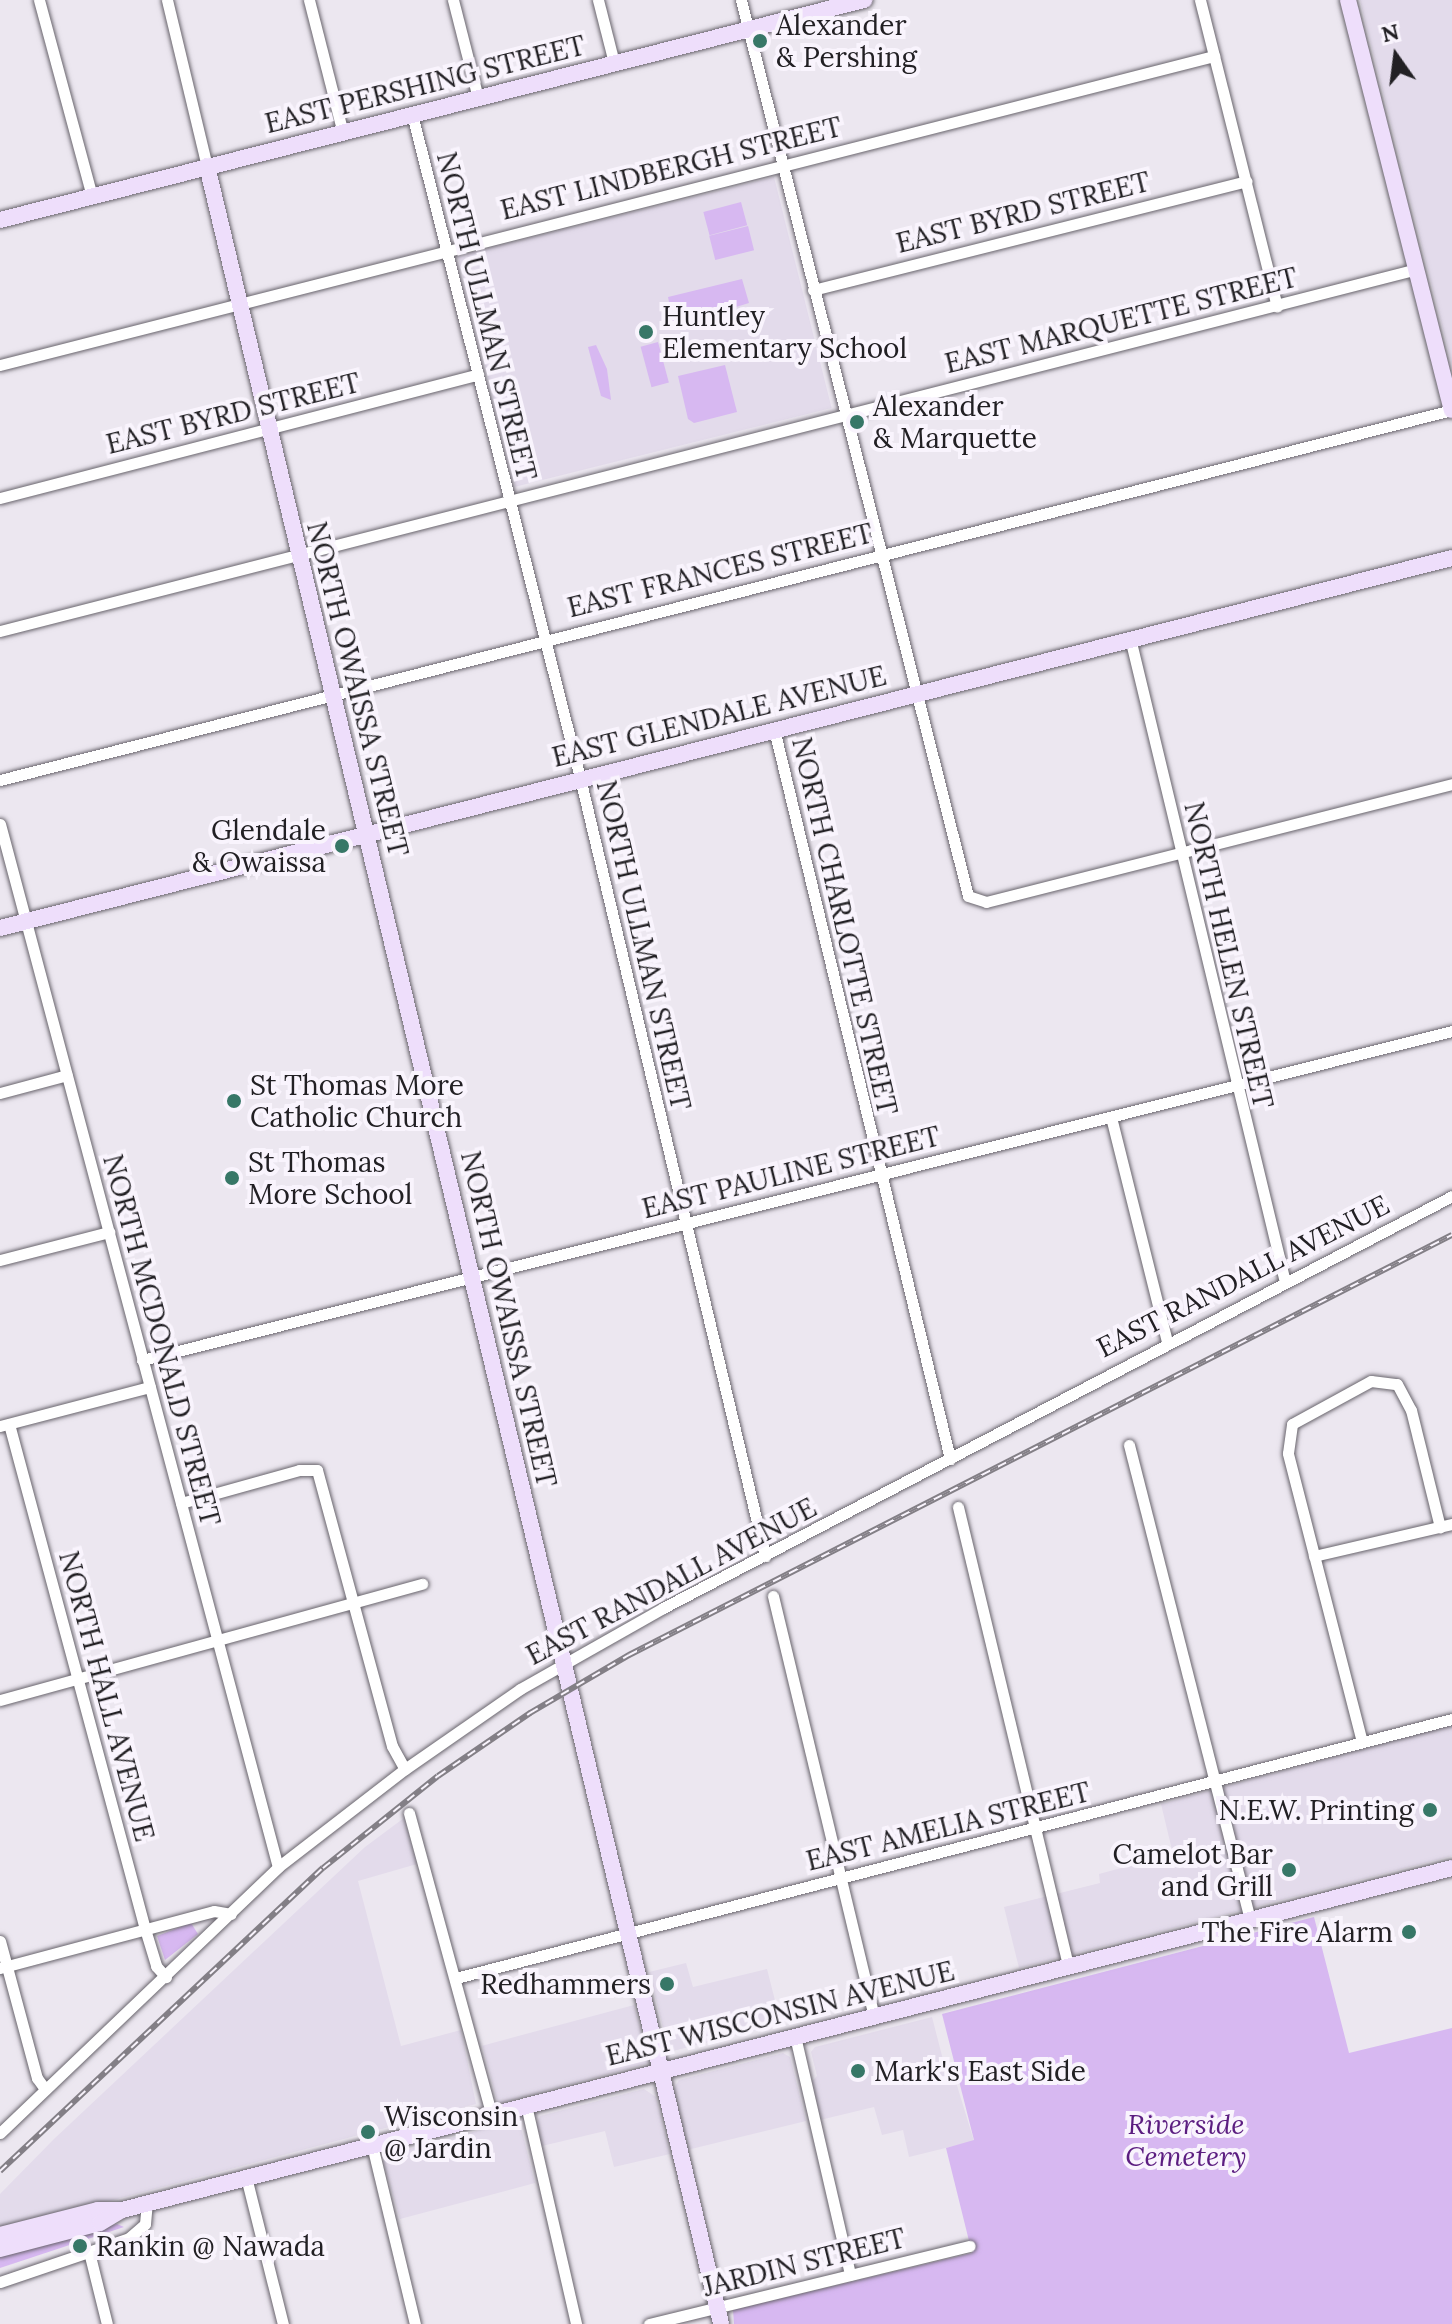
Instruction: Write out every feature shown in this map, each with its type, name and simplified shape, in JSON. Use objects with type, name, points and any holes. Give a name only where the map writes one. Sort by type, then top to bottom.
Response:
[{"type":"street","points":[[39,0],[92,197]]},
{"type":"street","name":"NORTH OWAISSA STREET","points":[[167,0],[719,2316]]},
{"type":"street","points":[[309,0],[343,133]]},
{"type":"street","points":[[453,0],[478,98]]},
{"type":"street","points":[[598,0],[614,63]]},
{"type":"street","points":[[741,0],[965,888],[975,901],[1452,784]]},
{"type":"street","name":"EAST PERSHING STREET","points":[[0,220],[864,0]]},
{"type":"street","points":[[1200,0],[1277,306]]},
{"type":"street","points":[[1348,0],[1452,410]]},
{"type":"street","name":"EAST LINDBERGH STREET","points":[[0,365],[1214,56]]},
{"type":"street","name":"NORTH ULLMAN STREET","points":[[412,114],[580,778],[765,1556]]},
{"type":"street","name":"EAST BYRD STREET","points":[[813,290],[1246,181]]},
{"type":"street","name":"EAST MARQUETTE STREET","points":[[0,631],[297,552],[1417,269]]},
{"type":"street","name":"EAST BYRD STREET","points":[[0,498],[478,374]]},
{"type":"street","name":"EAST FRANCES STREET","points":[[0,780],[333,692],[1452,410]]},
{"type":"street","name":"EAST GLENDALE AVENUE","points":[[0,928],[367,832],[1452,558]]},
{"type":"street","name":"NORTH HELEN STREET","points":[[1130,638],[1235,1085],[1285,1282]]},
{"type":"street","name":"NORTH CHARLOTTE STREET","points":[[774,729],[950,1459]]},
{"type":"street","name":"NORTH MCDONALD STREET","points":[[0,824],[278,1867]]},
{"type":"street","name":"EAST PAULINE STREET","points":[[142,1360],[1452,1031]]},
{"type":"street","points":[[0,1093],[67,1075]]},
{"type":"street","points":[[1111,1117],[1167,1342]]},
{"type":"street","name":"EAST RANDALL AVENUE","points":[[0,2133],[278,1867],[405,1769],[564,1662],[1167,1342],[1452,1196]]},
{"type":"street","points":[[0,1260],[109,1232]]},
{"type":"street","points":[[1314,1556],[1446,1525],[1405,1395],[1397,1384],[1378,1379],[1313,1409],[1288,1433],[1314,1556],[1362,1742]]},
{"type":"street","points":[[4,1425],[150,1387]]},
{"type":"street","name":"NORTH HALL AVENUE","points":[[4,1425],[145,1929],[156,1966],[166,1977]]},
{"type":"street","points":[[1129,1445],[1250,1919]]},
{"type":"street","points":[[181,1503],[314,1468],[355,1603],[392,1746],[405,1769]]},
{"type":"street","points":[[958,1507],[1068,1966]]},
{"type":"street","points":[[0,1700],[422,1584]]},
{"type":"street","points":[[773,1596],[874,2016]]},
{"type":"street","name":"EAST AMELIA STREET","points":[[456,1978],[1452,1719]]},
{"type":"street","points":[[409,1813],[491,2113]]},
{"type":"street","name":"EAST WISCONSIN AVENUE","points":[[0,2249],[100,2223],[122,2210],[246,2177],[1452,1868]]},
{"type":"street","points":[[3,1967],[214,1911],[231,1914]]},
{"type":"street","points":[[0,1941],[3,1967],[37,2078],[45,2089]]},
{"type":"street","points":[[795,2036],[850,2275]]},
{"type":"street","points":[[526,2105],[576,2324]]},
{"type":"street","points":[[372,2145],[415,2324]]},
{"type":"street","points":[[246,2177],[283,2324]]},
{"type":"street","points":[[0,2282],[137,2233],[145,2224],[147,2203]]},
{"type":"street","name":"EAST WISCONSIN AVENUE","points":[[0,2235],[98,2210],[122,2210]]},
{"type":"street","name":"JARDIN STREET","points":[[649,2324],[719,2316],[850,2275],[970,2246]]},
{"type":"street","points":[[89,2252],[107,2324]]},
{"type":"shaded area","points":[[1360,0],[1452,0],[1452,365],[1365,21]]},
{"type":"shaded area","name":"Huntley Elementary School","points":[[774,177],[832,408],[515,487],[458,256]]},
{"type":"shaded area","points":[[1452,1725],[1452,1856],[1019,1968],[1004,1907],[1100,1883],[1099,1874],[1173,1854],[1161,1804]]},
{"type":"shaded area","points":[[404,1818],[417,1864],[358,1881],[401,2046],[461,2030],[476,2104],[0,2230],[0,2194],[54,2139],[365,1847]]},
{"type":"shaded area","points":[[686,1963],[693,1987],[767,1969],[781,2024],[669,2052],[649,1972]]},
{"type":"shaded area","points":[[634,2005],[650,2063],[498,2104],[482,2046]]},
{"type":"shaded area","points":[[932,2017],[948,2079],[955,2079],[974,2141],[909,2157],[903,2130],[882,2135],[874,2107],[820,2120],[812,2081],[817,2076],[811,2052],[815,2047]]},
{"type":"shaded area","points":[[783,2053],[790,2057],[806,2121],[687,2150],[673,2090],[679,2080]]},
{"type":"shaded area","points":[[644,2089],[656,2097],[670,2154],[614,2167],[605,2131],[542,2146],[536,2125],[540,2116]]},
{"type":"shaded area","points":[[510,2122],[520,2124],[535,2183],[400,2219],[383,2161],[391,2154]]},
{"type":"green space","points":[[741,202],[747,225],[710,235],[703,212]]},
{"type":"green space","points":[[748,226],[754,250],[715,260],[709,236]]},
{"type":"green space","points":[[742,279],[749,303],[674,326],[668,297]]},
{"type":"green space","points":[[658,342],[669,383],[651,387],[641,347]]},
{"type":"green space","points":[[596,345],[607,369],[611,400],[601,396],[588,347]]},
{"type":"green space","points":[[725,365],[737,412],[694,423],[688,419],[678,376]]},
{"type":"green space","name":"Riverside Cemetery","points":[[1314,1917],[1349,2053],[1452,2028],[1452,2324],[734,2324],[733,2310],[972,2253],[946,2148],[974,2140],[942,2014]]},
{"type":"green space","points":[[191,1923],[198,1934],[165,1960],[157,1936]]},
{"type":"green space","points":[[117,2224],[124,2227],[0,2268],[0,2255]]},
{"type":"railway","points":[[0,2171],[323,1868],[438,1776],[530,1713],[629,1655],[1452,1235]]},
{"type":"place","name":"Alexander & Pershing","points":[[760,41]]},
{"type":"place","name":"Huntley Elementary School","points":[[646,332]]},
{"type":"place","name":"Alexander & Marquette","points":[[857,422]]},
{"type":"place","name":"Glendale & Owaissa","points":[[342,846]]},
{"type":"place","name":"St Thomas More Catholic Church","points":[[234,1101]]},
{"type":"place","name":"St Thomas More School","points":[[232,1178]]},
{"type":"place","name":"N.E.W. Printing","points":[[1430,1810]]},
{"type":"place","name":"Camelot Bar and Grill","points":[[1289,1870]]},
{"type":"place","name":"The Fire Alarm","points":[[1409,1932]]},
{"type":"place","name":"Redhammers","points":[[667,1984]]},
{"type":"place","name":"Mark's East Side","points":[[858,2071]]},
{"type":"place","name":"Wisconsin @ Jardin","points":[[368,2132]]},
{"type":"place","name":"Rankin @ Nawada","points":[[80,2246]]}]
